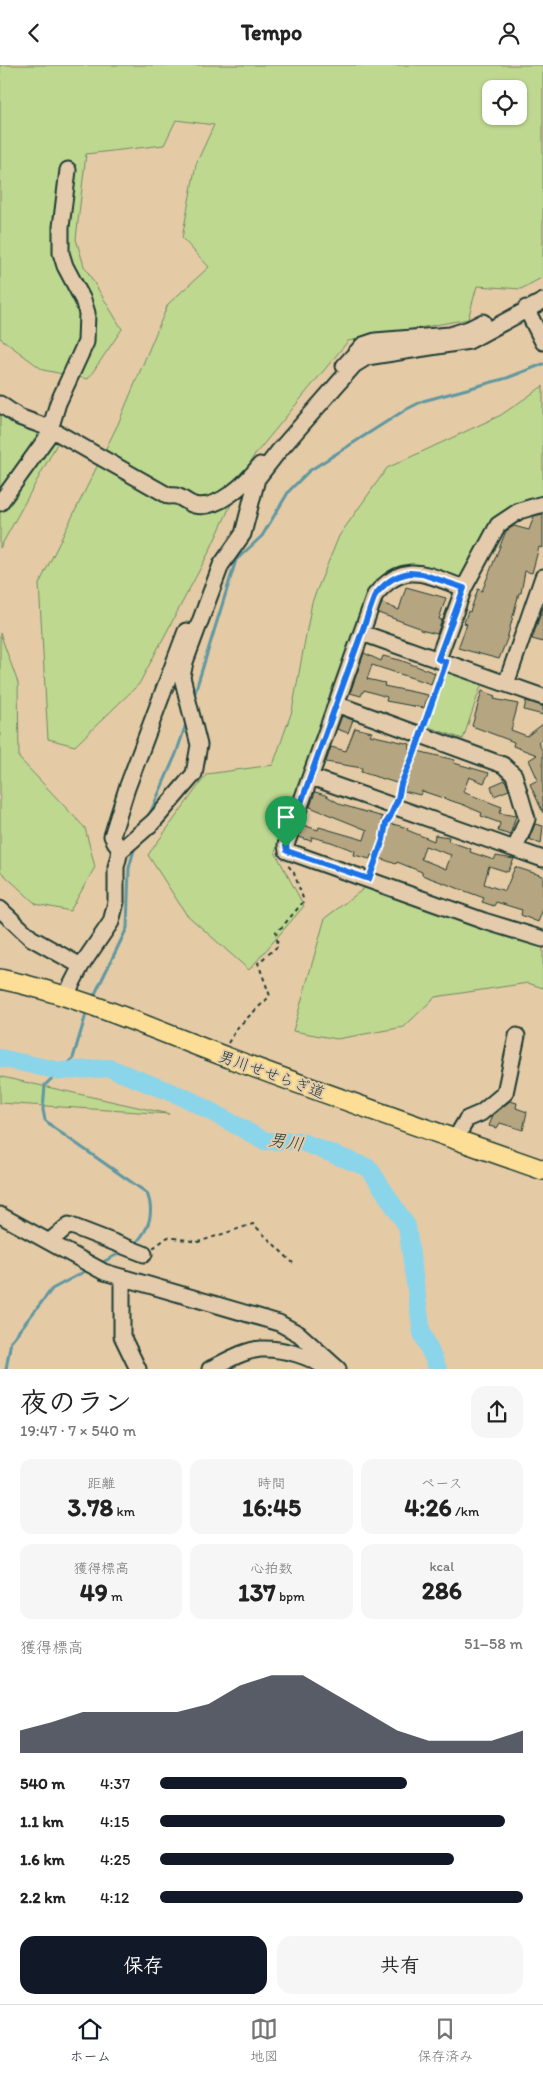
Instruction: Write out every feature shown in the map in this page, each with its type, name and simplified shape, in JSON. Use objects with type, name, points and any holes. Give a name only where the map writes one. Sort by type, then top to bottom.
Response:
[{"type":"main road","name":"男川せせらぎ道","points":[[0,979],[29,985],[66,997],[204,1049],[543,1170]]},
{"type":"street","points":[[0,503],[48,436],[49,428],[87,337],[87,313],[61,253],[61,227],[68,169]]},
{"type":"street","points":[[0,404],[19,417],[49,428],[169,496],[178,495],[195,505],[216,503],[253,474],[363,345],[376,341],[436,337],[469,329],[543,290]]},
{"type":"street","points":[[66,997],[81,966],[111,922],[116,902],[116,867],[120,851],[154,822],[194,774],[199,745],[182,677],[185,662],[221,565],[243,534],[258,479],[278,452],[354,365],[367,357],[469,341],[543,301]]},
{"type":"street","points":[[526,309],[543,342]]},
{"type":"street","points":[[120,851],[112,836],[127,788],[165,683],[209,573],[234,534],[253,474]]},
{"type":"street","points":[[442,661],[464,588],[498,525],[519,511],[543,504]]},
{"type":"street","points":[[464,588],[422,574],[410,573],[396,575],[385,583],[375,595],[286,847],[287,851],[484,921],[543,939]]},
{"type":"street","points":[[506,684],[543,577]]},
{"type":"street","points":[[362,633],[543,697]]},
{"type":"street","points":[[336,704],[503,765],[514,775],[527,819],[515,849]]},
{"type":"street","points":[[311,777],[543,859]]},
{"type":"street","points":[[0,909],[31,938],[81,966]]},
{"type":"street","points":[[455,1139],[467,1119],[482,1113],[505,1093],[517,1035]]},
{"type":"street","points":[[0,1215],[104,1272],[279,1323],[299,1334],[338,1369]]},
{"type":"street","points":[[50,1241],[69,1225],[144,1255]]},
{"type":"street","points":[[122,1277],[122,1336],[138,1369]]},
{"type":"street","points":[[210,1369],[234,1357],[260,1349],[290,1353],[320,1363],[327,1369]]},
{"type":"path","points":[[369,879],[383,840],[386,823],[394,807],[420,735],[442,661]]},
{"type":"path","points":[[204,1049],[229,1042],[238,1027],[270,996],[258,963],[278,946],[276,931],[282,927],[304,901],[294,873],[281,855],[286,847]]},
{"type":"path","points":[[144,1255],[168,1237],[198,1241],[253,1224],[293,1263]]},
{"type":"green space","points":[[0,65],[543,65],[543,277],[521,289],[477,286],[468,319],[348,341],[253,457],[209,552],[139,684],[75,746],[48,739],[39,584],[118,424],[168,304],[209,267],[182,238],[196,164],[214,125],[176,120],[164,145],[86,154],[76,239],[84,266],[122,329],[88,379],[43,370],[0,338]]},
{"type":"green space","points":[[543,386],[543,496],[526,499],[512,506],[501,515],[483,539],[462,583],[414,568],[369,597],[275,852],[304,906],[249,970],[186,914],[148,855],[207,774],[273,765],[292,711],[312,602],[339,536],[387,468],[501,415]]},
{"type":"green space","points":[[0,409],[58,442],[0,548]]},
{"type":"green space","points":[[0,633],[18,683],[19,758],[85,828],[95,867],[70,911],[36,904],[0,871]]},
{"type":"green space","points":[[449,664],[484,677],[463,739],[426,726]]},
{"type":"green space","points":[[366,887],[543,944],[543,988],[528,983],[435,997],[404,1027],[337,1039],[293,1031],[325,918]]},
{"type":"green space","points":[[0,1076],[2,1077],[169,1114],[0,1103]]},
{"type":"building","points":[[543,514],[543,548],[539,547],[532,573],[525,571],[521,593],[519,593],[507,639],[499,659],[458,648],[467,624],[464,623],[468,611],[470,612],[478,589],[482,591],[506,531],[514,526],[529,530],[534,516]]},
{"type":"building","points":[[406,587],[446,598],[439,619],[442,620],[437,634],[420,630],[420,628],[378,613],[382,603],[399,610]]},
{"type":"building","points":[[543,607],[543,642],[532,639]]},
{"type":"building","points":[[364,653],[381,661],[383,656],[435,673],[431,684],[372,665],[367,679],[385,683],[384,686],[428,695],[424,708],[386,701],[387,697],[364,690],[361,696],[350,693]]},
{"type":"building","points":[[482,691],[495,696],[494,699],[518,704],[511,730],[527,736],[543,724],[543,738],[538,742],[543,752],[543,813],[530,784],[538,780],[529,760],[537,755],[513,746],[514,742],[472,726]]},
{"type":"building","points":[[526,701],[543,706],[543,715],[524,710]]},
{"type":"building","points":[[342,716],[353,720],[348,733],[337,729]]},
{"type":"building","points":[[355,728],[372,732],[370,735],[410,744],[409,749],[455,760],[454,763],[489,773],[484,783],[469,777],[463,792],[502,807],[499,813],[516,816],[510,835],[498,831],[500,823],[481,816],[482,813],[464,805],[422,791],[420,795],[404,791],[406,786],[361,772],[362,768],[326,762],[331,747],[346,751]]},
{"type":"building","points":[[505,780],[509,790],[494,796],[491,786]]},
{"type":"building","points":[[315,792],[325,795],[342,805],[383,817],[381,821],[408,828],[407,830],[434,841],[435,835],[449,837],[448,841],[471,849],[470,852],[494,860],[496,856],[514,859],[508,872],[489,866],[484,884],[505,891],[515,867],[543,876],[543,909],[538,922],[521,915],[522,910],[496,902],[494,906],[482,902],[484,898],[422,875],[422,872],[397,862],[396,864],[371,855],[370,859],[354,855],[355,851],[331,842],[312,837],[311,841],[299,837],[303,825],[318,830],[319,827],[364,840],[367,830],[310,807]],"holes":[[[425,846],[451,855],[446,869],[421,859]]]},
{"type":"building","points":[[535,824],[543,826],[541,844],[529,839]]},
{"type":"building","points":[[510,1101],[517,1103],[516,1108],[527,1112],[523,1130],[500,1123],[497,1128],[489,1126],[493,1115]]},
{"type":"waterway","points":[[193,699],[236,560],[262,536],[289,491],[309,471],[405,410],[423,401],[507,378],[543,364]]},
{"type":"waterway","points":[[148,818],[176,754],[187,721]]},
{"type":"waterway","points":[[93,998],[127,928],[129,868],[135,846]]},
{"type":"waterway","points":[[87,1011],[73,1058],[45,1085],[43,1110],[45,1120],[147,1193],[150,1208],[149,1221],[143,1234],[134,1245]]},
{"type":"waterway","name":"男川","points":[[0,1058],[60,1071],[109,1068],[188,1099],[265,1141],[299,1141],[369,1168],[407,1226],[422,1333],[438,1369]]},
{"type":"waterway","points":[[99,1264],[122,1252]]},
{"type":"waterway","points":[[6,1369],[11,1341],[52,1289],[89,1269]]},
{"type":"route","points":[[410,573],[422,574],[464,588],[438,659],[446,662],[414,749],[414,754],[401,784],[398,799],[386,823],[383,840],[369,879],[287,851],[286,847],[375,595],[385,583],[396,575],[410,573]]}]
